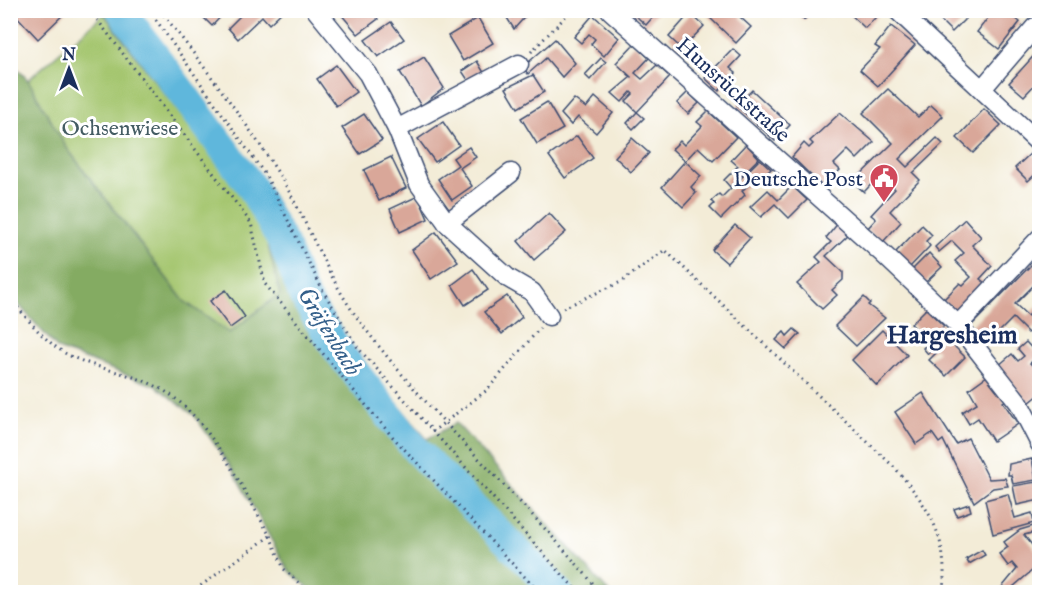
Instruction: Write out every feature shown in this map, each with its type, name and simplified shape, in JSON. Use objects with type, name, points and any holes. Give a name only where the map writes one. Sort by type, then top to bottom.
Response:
[{"type":"street","points":[[316,10],[368,74],[397,129],[419,184],[447,223],[507,278],[532,292],[549,316]]},
{"type":"street","name":"Hunsrückstraße","points":[[610,10],[881,252],[958,325],[1019,402],[1040,444]]},
{"type":"street","points":[[897,10],[1040,144]]},
{"type":"street","points":[[981,89],[1035,27]]},
{"type":"street","points":[[397,129],[519,64]]},
{"type":"street","points":[[447,223],[511,173]]},
{"type":"street","points":[[958,325],[1040,237]]},
{"type":"path","points":[[90,10],[252,223],[265,284],[390,434],[539,592]]},
{"type":"path","points":[[149,10],[266,176],[323,291],[358,348],[578,592]]},
{"type":"path","points":[[160,10],[230,99],[281,177],[355,314],[383,351],[445,423],[600,592]]},
{"type":"path","points":[[519,64],[572,10]]},
{"type":"path","points":[[432,432],[488,390],[549,316],[570,304],[621,282],[665,250],[894,467],[920,496],[937,528],[943,552],[943,592]]},
{"type":"path","points":[[10,298],[52,345],[76,359],[117,371],[164,390],[200,423],[237,476],[270,536],[284,569],[308,592]]},
{"type":"path","points":[[192,592],[270,536]]},
{"type":"green space","points":[[108,10],[131,11],[262,181],[326,309],[352,350],[427,439],[456,423],[609,592],[314,592],[288,570],[232,469],[194,415],[156,386],[58,349],[11,296],[11,62],[28,80],[66,147],[184,301],[229,333],[280,294],[262,221],[104,14]]},
{"type":"green space","name":"Ochsenwiese","points":[[104,14],[262,221],[280,294],[229,333],[184,301],[66,147],[28,80]]},
{"type":"building","points":[[11,10],[68,10],[38,39]]},
{"type":"building","points":[[196,10],[227,10],[212,26]]},
{"type":"building","points":[[246,10],[284,10],[269,24],[262,16],[238,39],[228,28]]},
{"type":"building","points":[[343,10],[371,10],[378,19],[358,34],[340,13]]},
{"type":"building","points":[[502,10],[531,10],[514,29]]},
{"type":"building","points":[[629,10],[659,10],[646,25]]},
{"type":"building","points":[[713,10],[747,10],[740,17],[751,27],[736,43],[708,16]]},
{"type":"building","points":[[793,10],[813,10],[804,20]]},
{"type":"building","points":[[846,10],[879,10],[881,12],[865,28]]},
{"type":"building","points":[[938,10],[974,10],[952,32],[934,14]]},
{"type":"building","points":[[994,10],[1005,10],[1020,22],[999,49],[977,32]]},
{"type":"building","points":[[690,13],[704,26],[682,49],[669,37]]},
{"type":"building","points":[[593,15],[619,38],[604,56],[591,44],[595,39],[589,34],[581,43],[574,37]]},
{"type":"building","points":[[478,18],[493,43],[463,61],[448,36]]},
{"type":"building","points":[[391,22],[404,39],[378,57],[365,40]]},
{"type":"building","points":[[891,26],[915,45],[878,86],[860,70],[880,49],[875,46]]},
{"type":"building","points":[[555,39],[575,63],[562,77],[546,58],[528,74],[523,67]]},
{"type":"building","points":[[634,44],[649,58],[635,73],[642,79],[657,65],[670,77],[637,112],[626,101],[633,94],[631,92],[622,102],[612,93],[631,77],[616,63]]},
{"type":"building","points":[[733,49],[741,56],[730,68],[736,73],[719,91],[705,78]]},
{"type":"building","points":[[1040,49],[1040,79],[1024,96],[1009,83]]},
{"type":"building","points":[[424,57],[444,88],[421,106],[400,72]]},
{"type":"building","points":[[601,58],[606,62],[590,80],[585,75]]},
{"type":"building","points":[[477,61],[486,76],[472,86],[462,71]]},
{"type":"building","points":[[336,65],[356,92],[336,106],[317,79]]},
{"type":"building","points":[[533,75],[544,92],[518,108],[506,88]]},
{"type":"building","points":[[888,89],[918,117],[931,105],[943,116],[899,159],[907,167],[937,138],[943,144],[913,173],[920,180],[890,211],[901,222],[882,243],[867,229],[876,219],[871,215],[895,189],[880,175],[864,192],[853,182],[893,143],[863,113]]},
{"type":"building","points":[[752,90],[790,125],[775,141],[737,106]]},
{"type":"building","points":[[688,92],[699,103],[688,114],[677,103]]},
{"type":"building","points":[[595,97],[613,113],[596,133],[578,117],[571,125],[561,114],[574,99],[586,108]]},
{"type":"building","points":[[547,102],[563,129],[537,144],[521,118]]},
{"type":"building","points":[[984,109],[1001,125],[973,153],[957,138]]},
{"type":"building","points":[[708,111],[736,137],[713,161],[698,147],[685,161],[672,149],[680,141],[684,145],[702,126],[697,122]]},
{"type":"building","points":[[637,112],[644,118],[633,129],[627,123]]},
{"type":"building","points":[[840,113],[874,142],[857,159],[848,150],[834,164],[840,170],[823,187],[792,157],[804,143],[809,148],[813,144],[810,141]]},
{"type":"building","points":[[364,114],[382,140],[360,154],[342,128]]},
{"type":"building","points":[[443,122],[459,145],[435,162],[418,139]]},
{"type":"building","points":[[577,136],[593,158],[565,178],[549,156]]},
{"type":"building","points":[[632,138],[649,153],[631,172],[615,157]]},
{"type":"building","points":[[746,144],[759,158],[730,187],[724,180],[738,166],[731,160]]},
{"type":"building","points":[[469,147],[476,157],[460,168],[472,186],[452,200],[438,179],[458,165],[453,158]]},
{"type":"building","points":[[1031,153],[1040,162],[1040,170],[1028,181],[1015,168]]},
{"type":"building","points":[[391,157],[406,188],[379,201],[364,170]]},
{"type":"building","points":[[760,159],[771,169],[757,183],[754,179],[742,191],[745,195],[721,219],[710,208],[714,204],[711,201],[719,194],[722,197]]},
{"type":"building","points":[[685,161],[701,176],[691,187],[696,193],[683,207],[662,187]]},
{"type":"building","points":[[792,186],[807,200],[789,218],[775,204],[761,217],[750,207],[768,190],[778,200]]},
{"type":"building","points":[[418,196],[428,219],[400,232],[390,209]]},
{"type":"building","points":[[549,213],[566,232],[534,260],[518,241]]},
{"type":"building","points":[[965,219],[981,237],[972,245],[992,266],[980,279],[988,285],[959,316],[943,300],[960,283],[963,285],[971,277],[955,261],[964,253],[952,241],[939,252],[935,247]]},
{"type":"building","points":[[839,222],[850,233],[826,256],[843,272],[843,280],[832,290],[837,295],[822,309],[797,284],[821,262],[816,257],[831,242],[826,238]]},
{"type":"building","points":[[735,225],[750,238],[727,263],[712,250]]},
{"type":"building","points":[[922,225],[932,235],[926,241],[930,246],[909,268],[894,254]]},
{"type":"building","points":[[436,232],[458,261],[431,279],[412,250]]},
{"type":"building","points":[[929,253],[942,267],[925,283],[912,270]]},
{"type":"building","points":[[1034,262],[1040,268],[1040,279],[1015,304],[1028,316],[1040,304],[1040,321],[1028,333],[1013,318],[987,344],[970,327]]},
{"type":"building","points":[[473,269],[488,290],[465,305],[452,285]]},
{"type":"building","points":[[226,290],[245,317],[230,328],[210,301]]},
{"type":"building","points":[[507,296],[522,317],[502,334],[484,312]]},
{"type":"building","points":[[864,297],[870,303],[868,305],[885,318],[856,346],[835,326]]},
{"type":"building","points":[[926,309],[944,326],[934,336],[940,342],[945,337],[965,357],[946,376],[929,360],[938,351],[934,348],[928,354],[923,348],[929,342],[911,324]]},
{"type":"building","points":[[794,329],[800,334],[786,349],[776,340],[784,332],[787,336]]},
{"type":"building","points":[[882,330],[907,355],[877,386],[852,360]]},
{"type":"building","points":[[1026,342],[1039,356],[1030,363],[1032,365],[1040,361],[1040,394],[1029,403],[998,366],[1012,354],[1018,361],[1024,356],[1018,349]]},
{"type":"building","points":[[987,376],[1006,400],[1003,402],[1018,424],[993,441],[978,418],[969,424],[962,412],[977,403],[969,389]]},
{"type":"building","points":[[923,393],[956,444],[968,438],[989,479],[1005,478],[1008,486],[993,488],[974,502],[943,440],[939,443],[932,433],[916,444],[895,412]]},
{"type":"building","points":[[1032,459],[1036,480],[1013,484],[1011,475],[1008,475],[1009,464]]},
{"type":"building","points":[[1036,482],[1040,500],[1017,505],[1013,486]]},
{"type":"building","points":[[1008,494],[1015,518],[1032,513],[1034,523],[993,534],[985,500]]},
{"type":"building","points":[[969,504],[971,511],[957,516],[954,509]]},
{"type":"building","points":[[1040,524],[1040,531],[1024,535],[1040,555],[1040,564],[1007,592],[998,592],[1017,569],[1012,563],[1008,566],[999,554],[1008,547],[1004,542],[1020,530]]},
{"type":"building","points":[[982,550],[985,555],[969,564],[966,559]]},
{"type":"waterway","name":"Gräfenbach","points":[[121,10],[251,186],[283,243],[304,297],[339,352],[417,451],[558,592]]},
{"type":"place","name":"Deutsche Post","points":[[884,204]]},
{"type":"district","name":"Hargesheim","points":[[952,334]]}]
